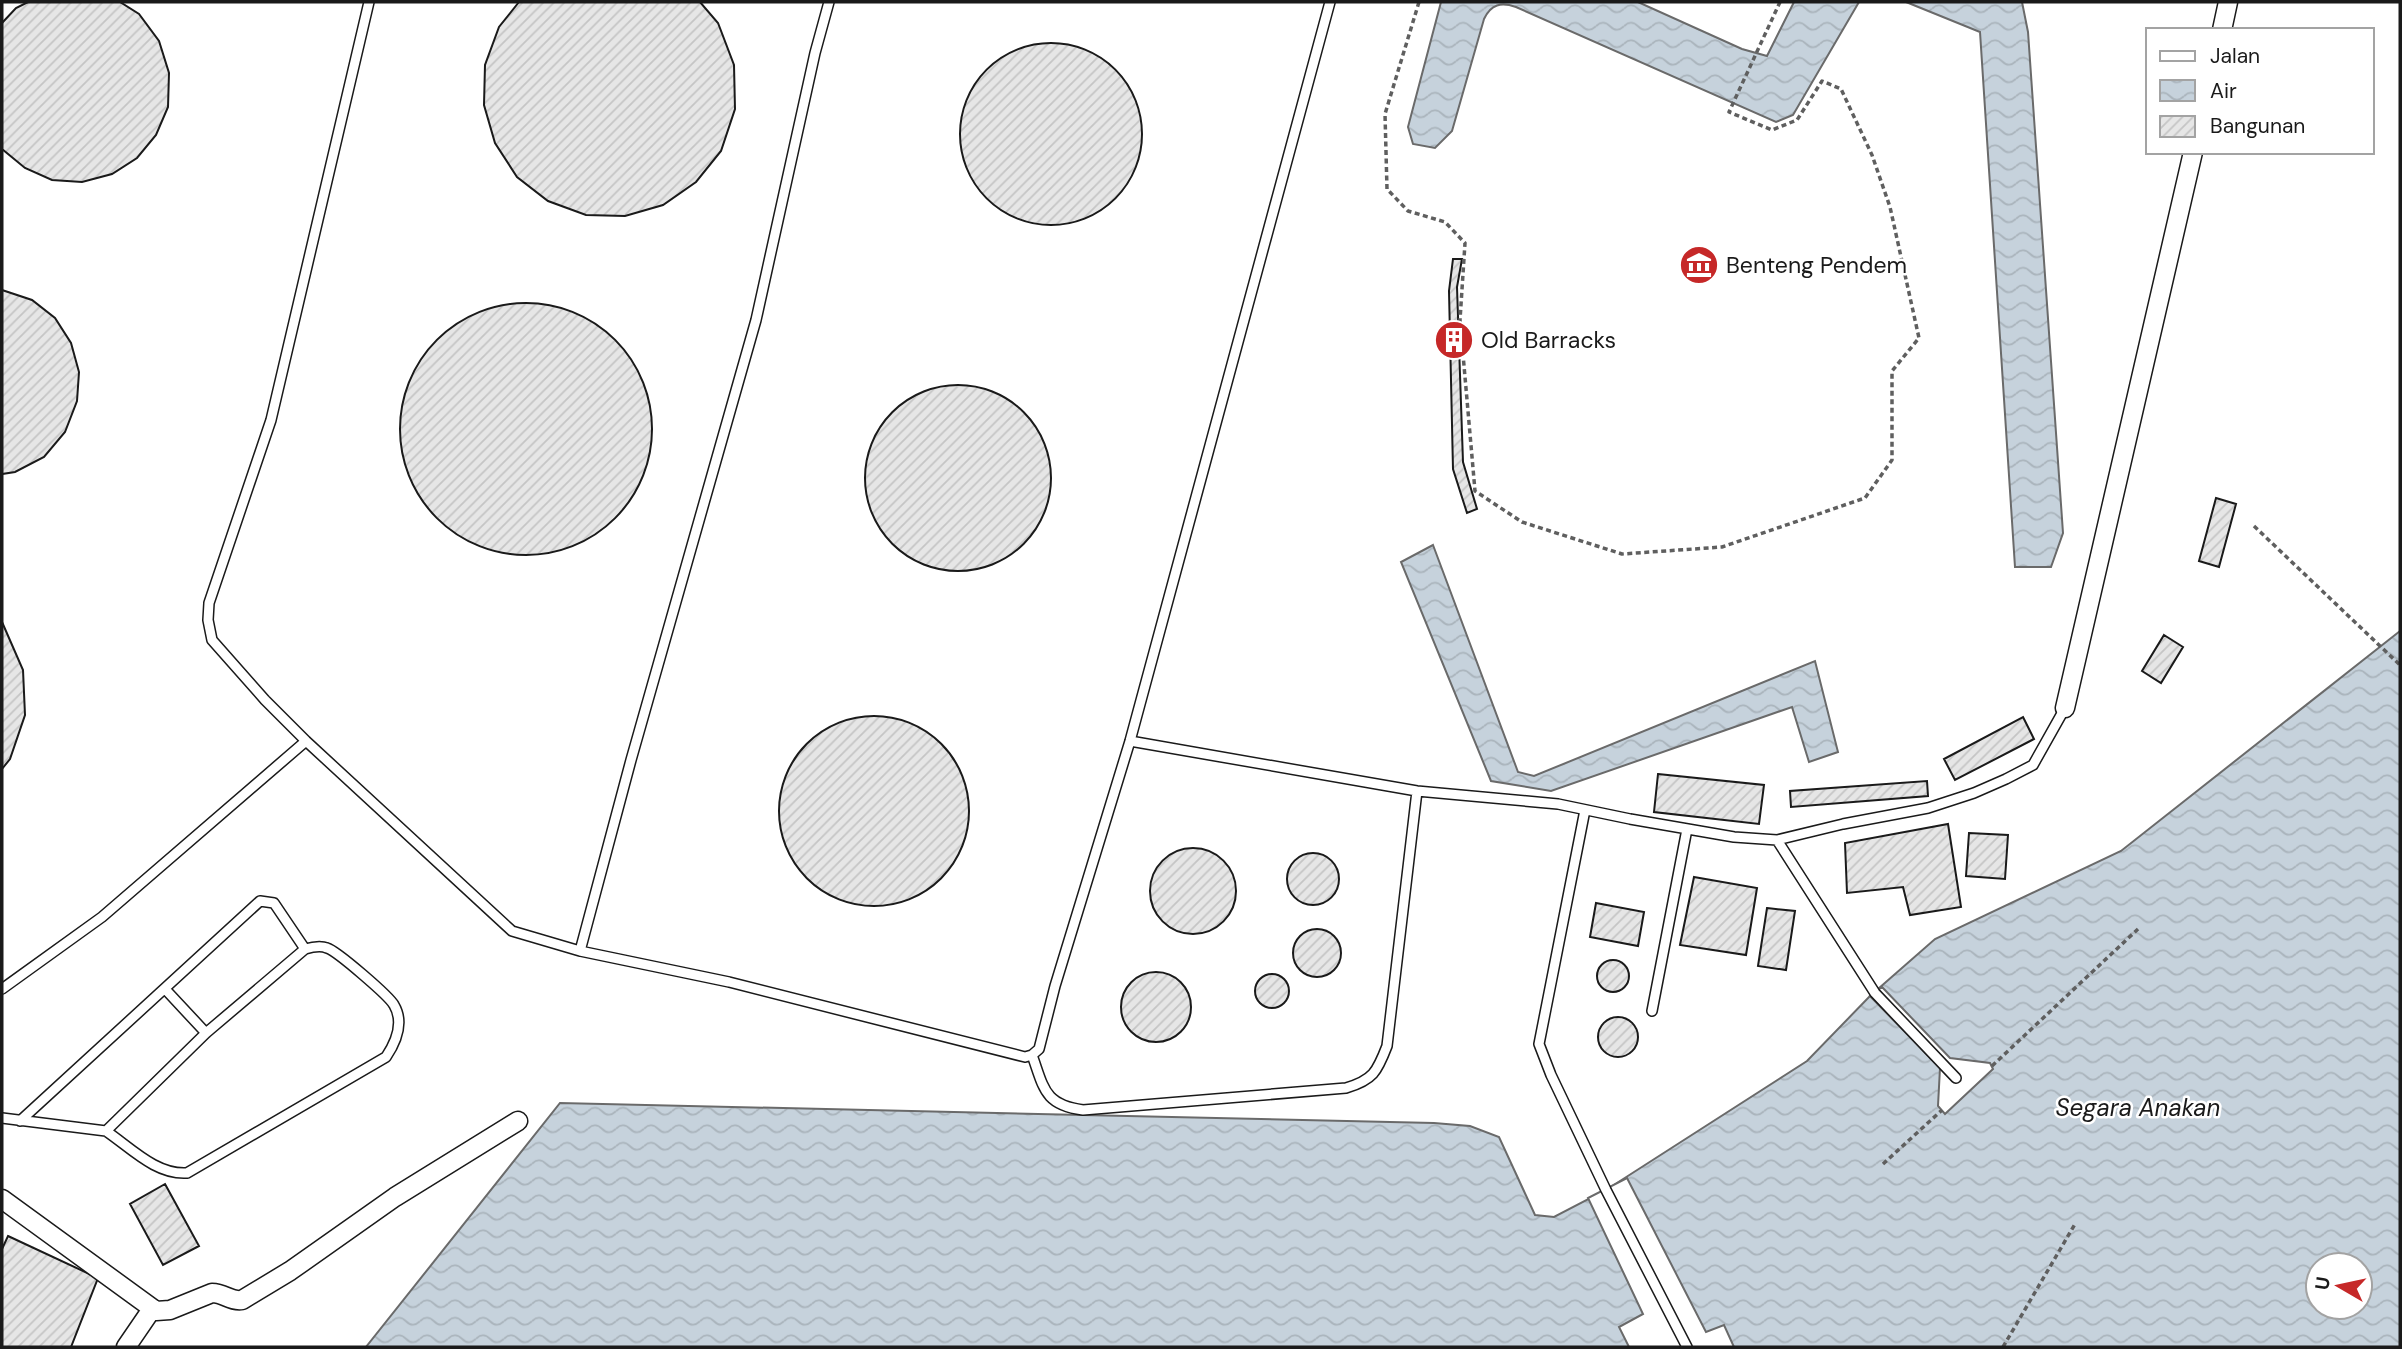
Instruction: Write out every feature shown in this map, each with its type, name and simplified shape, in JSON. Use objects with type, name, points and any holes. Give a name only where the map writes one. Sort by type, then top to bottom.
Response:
[{"type":"street","points":[[2222,28],[2228,2]]},
{"type":"street","points":[[2064,708],[2193,154]]},
{"type":"street","points":[[2,1199],[152,1309],[162,1312],[170,1310],[212,1293],[219,1293],[235,1301],[243,1300],[290,1271],[395,1197],[518,1121]]},
{"type":"street","points":[[126,1347],[152,1309]]},
{"type":"lane","points":[[369,2],[271,420],[209,603],[208,620],[212,640],[306,741],[512,931],[580,951],[729,982],[1025,1057],[1039,1049],[1055,986],[1130,741],[1330,2]]},
{"type":"lane","points":[[580,951],[755,320],[829,2]]},
{"type":"lane","points":[[1130,741],[1417,791],[1558,804],[1734,837],[1777,840],[1928,808],[2006,779],[2033,765],[2064,708]]},
{"type":"lane","points":[[2,989],[102,917],[306,741]]},
{"type":"lane","points":[[1032,1055],[1046,1094],[1063,1107],[1083,1110],[1346,1088],[1365,1083],[1379,1068],[1388,1046],[1417,791]]},
{"type":"lane","points":[[1585,810],[1539,1044],[1550,1075],[1606,1190],[1687,1347]]},
{"type":"lane","points":[[1652,1011],[1687,829]]},
{"type":"lane","points":[[1777,840],[1875,993],[1956,1078]]},
{"type":"lane","points":[[20,1121],[260,901],[274,903],[305,949]]},
{"type":"lane","points":[[2,1118],[106,1131],[161,1170],[174,1174],[187,1173],[386,1057],[395,1044],[399,1030],[394,1005],[342,956],[326,947],[305,949],[205,1033],[106,1131]]},
{"type":"lane","points":[[164,989],[205,1033]]},
{"type":"path","points":[[1419,2],[1385,114],[1387,189],[1408,211],[1445,222],[1465,243],[1460,320],[1475,491],[1522,522],[1622,554],[1722,547],[1865,498],[1892,460],[1892,371],[1919,338],[1890,207],[1872,155],[1841,89],[1822,81],[1797,120],[1772,130],[1729,112],[1780,2]]},
{"type":"path","points":[[2254,526],[2400,665]]},
{"type":"path","points":[[1992,1066],[2138,929]]},
{"type":"path","points":[[1883,1164],[1942,1110]]},
{"type":"path","points":[[2003,1347],[2075,1224]]},
{"type":"water","points":[[1441,2],[1638,2],[1742,49],[1767,56],[1794,2],[1859,2],[1793,115],[1776,122],[1516,7],[1497,6],[1490,10],[1484,19],[1452,131],[1435,148],[1413,144],[1408,127]]},
{"type":"water","points":[[1906,2],[2022,2],[2028,32],[2063,533],[2051,567],[2015,567],[1980,32]]},
{"type":"water","points":[[1433,545],[1518,772],[1534,776],[1815,661],[1838,752],[1809,762],[1792,707],[1551,791],[1491,781],[1401,562]]},
{"type":"water","name":"Segara Anakan","points":[[2400,631],[2400,1347],[366,1347],[560,1103],[1470,1126],[1499,1137],[1535,1215],[1554,1217],[1606,1190],[1807,1061],[1870,996],[1935,939],[2121,851]]},
{"type":"pier","points":[[1882,987],[1950,1058],[1990,1063],[1993,1069],[1945,1114],[1938,1106],[1940,1068],[1870,996]]},
{"type":"pier","points":[[1627,1178],[1706,1332],[1724,1325],[1734,1347],[1629,1347],[1619,1327],[1643,1314],[1588,1198]]},
{"type":"building","points":[[28,2],[120,2],[139,14],[159,41],[169,73],[168,107],[156,135],[137,158],[112,174],[82,182],[52,180],[25,168],[2,149],[2,23],[16,8]]},
{"type":"building","points":[[519,2],[700,2],[718,23],[734,65],[735,109],[721,151],[696,182],[663,205],[625,216],[586,215],[548,201],[517,177],[495,143],[484,105],[485,65],[499,27]]},
{"type":"building","points":[[1051,43],[1086,50],[1115,70],[1135,99],[1142,134],[1135,169],[1115,198],[1086,218],[1051,225],[1016,218],[987,198],[967,169],[960,134],[967,99],[987,70],[1016,50]]},
{"type":"building","name":"Old Barracks","points":[[1453,259],[1462,259],[1457,287],[1463,462],[1477,509],[1467,513],[1453,469],[1449,291]]},
{"type":"building","points":[[2,290],[32,300],[55,318],[71,343],[79,372],[77,401],[65,432],[44,457],[15,472],[2,474]]},
{"type":"building","points":[[514,303],[538,303],[574,312],[606,331],[624,349],[647,392],[652,429],[650,454],[643,477],[624,509],[606,527],[563,550],[538,555],[514,555],[478,546],[446,527],[428,509],[405,466],[400,441],[400,417],[409,381],[428,349],[446,331],[489,308]]},
{"type":"building","points":[[958,385],[993,392],[1024,412],[1044,443],[1051,478],[1044,513],[1024,544],[993,564],[958,571],[923,564],[892,544],[872,513],[865,478],[872,443],[892,412],[923,392]]},
{"type":"building","points":[[2216,498],[2236,504],[2219,567],[2199,561]]},
{"type":"building","points":[[2,622],[23,670],[25,715],[10,759],[2,769]]},
{"type":"building","points":[[2164,635],[2183,647],[2161,683],[2142,671]]},
{"type":"building","points":[[874,716],[910,723],[941,744],[962,775],[969,811],[962,847],[941,878],[910,899],[874,906],[838,899],[807,878],[786,847],[779,811],[786,775],[807,744],[838,723]]},
{"type":"building","points":[[2023,717],[2034,739],[1955,780],[1944,759]]},
{"type":"building","points":[[1658,774],[1764,785],[1759,824],[1654,812]]},
{"type":"building","points":[[1927,781],[1928,796],[1791,807],[1790,791]]},
{"type":"building","points":[[1948,824],[1961,907],[1910,915],[1903,887],[1847,893],[1845,843]]},
{"type":"building","points":[[1969,833],[2008,835],[2005,879],[1966,876]]},
{"type":"building","points":[[1193,848],[1210,851],[1224,860],[1233,874],[1236,891],[1233,908],[1224,922],[1210,931],[1193,934],[1176,931],[1162,922],[1153,908],[1150,891],[1153,874],[1162,860],[1176,851]]},
{"type":"building","points":[[1313,853],[1332,860],[1339,879],[1332,898],[1313,905],[1294,898],[1287,879],[1294,860]]},
{"type":"building","points":[[1694,877],[1757,888],[1746,955],[1680,945]]},
{"type":"building","points":[[1596,903],[1644,912],[1638,946],[1590,937]]},
{"type":"building","points":[[1767,908],[1795,911],[1786,970],[1758,966]]},
{"type":"building","points":[[1317,929],[1334,936],[1341,953],[1334,970],[1317,977],[1300,970],[1293,953],[1300,936]]},
{"type":"building","points":[[1613,960],[1624,965],[1629,976],[1624,987],[1613,992],[1602,987],[1597,976],[1602,965]]},
{"type":"building","points":[[1156,972],[1181,982],[1191,1007],[1181,1032],[1156,1042],[1131,1032],[1121,1007],[1131,982]]},
{"type":"building","points":[[1272,974],[1284,979],[1289,991],[1284,1003],[1272,1008],[1260,1003],[1255,991],[1260,979]]},
{"type":"building","points":[[1618,1017],[1632,1023],[1638,1037],[1632,1051],[1618,1057],[1604,1051],[1598,1037],[1604,1023]]},
{"type":"building","points":[[165,1184],[199,1246],[163,1265],[130,1204]]},
{"type":"building","points":[[8,1236],[98,1278],[71,1347],[2,1347],[2,1249]]},
{"type":"place","name":"Benteng Pendem","points":[[1699,265]]},
{"type":"place","name":"Old Barracks","points":[[1454,340]]}]
